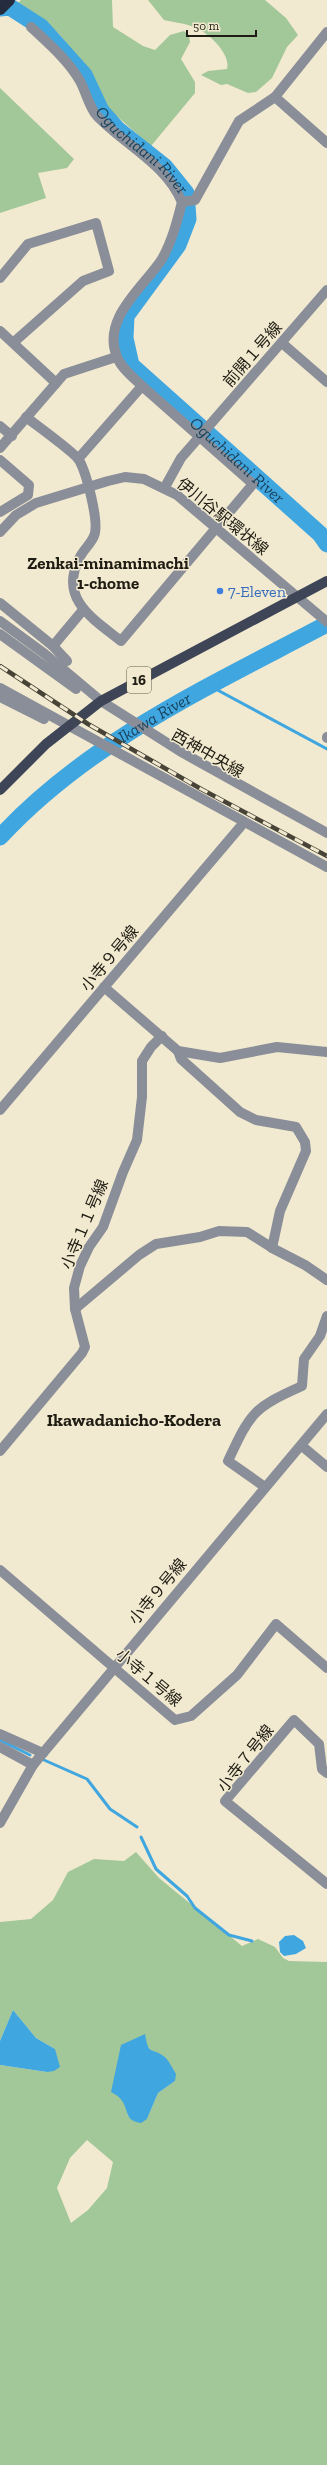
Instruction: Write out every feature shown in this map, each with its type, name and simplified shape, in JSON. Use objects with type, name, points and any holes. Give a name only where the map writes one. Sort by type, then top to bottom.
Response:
[{"type":"highway","points":[[0,9],[9,0]]},
{"type":"main road","name":"16","points":[[0,790],[64,729],[101,701],[302,600],[327,581]]},
{"type":"street","points":[[26,417],[78,459],[88,487],[97,520],[94,536],[79,557],[73,573],[74,593],[83,610],[121,641],[253,484],[200,435],[142,386],[127,371],[116,356],[114,336],[121,311],[161,259],[174,234],[183,202],[177,189],[158,169],[96,115],[80,80],[51,45],[31,27]]},
{"type":"street","points":[[183,202],[195,200],[239,121],[275,97],[327,32]]},
{"type":"street","points":[[275,97],[327,143]]},
{"type":"street","points":[[0,278],[28,244],[96,223],[109,271],[82,281],[14,342]]},
{"type":"street","name":"前開１号線","points":[[165,487],[180,458],[327,290]]},
{"type":"street","points":[[0,331],[14,342],[56,383]]},
{"type":"street","points":[[282,343],[327,382]]},
{"type":"street","points":[[0,448],[12,436],[26,417],[64,374],[116,356]]},
{"type":"street","points":[[78,459],[142,386]]},
{"type":"street","points":[[0,426],[12,436]]},
{"type":"street","points":[[0,460],[29,485],[28,495],[0,512]]},
{"type":"street","name":"伊川谷駅環状線","points":[[0,532],[16,515],[36,503],[125,477],[144,478],[165,487],[327,622]]},
{"type":"street","points":[[0,603],[53,646],[67,661]]},
{"type":"street","points":[[53,646],[83,610]]},
{"type":"street","name":"西神中央線","points":[[0,621],[45,654],[101,701],[183,753],[327,833]]},
{"type":"street","name":"西神中央線","points":[[0,634],[89,699],[139,730],[260,801],[327,836]]},
{"type":"street","points":[[0,688],[327,867]]},
{"type":"street","points":[[0,697],[64,729],[76,733],[240,826],[327,872]]},
{"type":"street","name":"小寺９号線","points":[[0,1110],[240,826]]},
{"type":"street","points":[[104,987],[162,1036],[178,1051],[181,1059],[240,1112],[256,1120],[296,1127],[305,1142],[306,1151],[280,1211],[272,1248]]},
{"type":"street","name":"小寺１１号線","points":[[0,1451],[82,1354],[85,1347],[75,1309],[74,1288],[80,1266],[89,1247],[103,1227],[122,1172],[137,1140],[142,1097],[142,1061],[151,1047],[162,1036]]},
{"type":"street","points":[[178,1051],[220,1058],[277,1047],[327,1052]]},
{"type":"street","points":[[75,1309],[139,1255],[156,1244],[200,1237],[219,1231],[247,1232],[272,1248],[305,1264],[327,1280]]},
{"type":"street","points":[[265,1487],[228,1461],[250,1417],[267,1402],[302,1386],[304,1359],[320,1336],[327,1316]]},
{"type":"street","name":"小寺９号線","points":[[0,1823],[33,1765],[113,1667],[265,1487],[302,1446],[327,1414]]},
{"type":"street","points":[[302,1446],[327,1467]]},
{"type":"street","name":"小寺１号線","points":[[0,1570],[175,1720],[191,1716],[237,1675],[276,1624],[327,1668]]},
{"type":"street","name":"小寺７号線","points":[[327,1773],[322,1769],[319,1744],[294,1720],[225,1801],[327,1884]]},
{"type":"street","points":[[0,1734],[43,1753]]},
{"type":"street","points":[[0,1746],[33,1765]]},
{"type":"green space","points":[[21,0],[112,0],[113,27],[143,46],[155,50],[170,35],[184,31],[189,35],[190,42],[181,59],[195,82],[195,93],[151,146],[104,105],[89,71],[58,33],[16,5]]},
{"type":"green space","points":[[148,0],[265,0],[286,18],[298,35],[287,47],[272,78],[256,92],[248,93],[227,84],[221,85],[201,75],[208,71],[227,69],[226,58],[220,47],[205,33],[196,28],[164,20]]},
{"type":"green space","points":[[0,88],[74,159],[67,168],[38,173],[46,198],[0,213]]},
{"type":"green space","points":[[136,1852],[159,1878],[242,1946],[258,1939],[275,1947],[283,1958],[289,1961],[327,1962],[327,2465],[0,2465],[0,2065],[47,2072],[55,2049],[36,2038],[13,2010],[0,2041],[0,1922],[31,1919],[53,1900],[68,1872],[94,1859],[124,1861]],"holes":[[[148,2047],[152,2052],[165,2057],[175,2081],[158,2093],[147,2119],[128,2116],[125,2102],[121,2097]],[[87,2140],[113,2162],[107,2188],[88,2210],[71,2223],[57,2188],[70,2158]]]},
{"type":"water","points":[[294,1935],[303,1941],[306,1948],[296,1954],[284,1956],[280,1952],[279,1942],[285,1936]]},
{"type":"water","points":[[13,2010],[36,2038],[55,2049],[60,2067],[54,2071],[47,2072],[0,2065],[0,2041]]},
{"type":"water","points":[[145,2034],[149,2048],[165,2057],[176,2074],[175,2081],[158,2093],[147,2119],[141,2123],[130,2118],[122,2101],[118,2096],[111,2092],[121,2045]]},
{"type":"waterway","name":"Oguchidani River","points":[[0,8],[10,7],[41,27],[84,75],[101,111],[117,129],[165,167],[186,193],[188,219],[178,245],[126,316],[125,338],[131,365],[320,534],[327,544]]},
{"type":"waterway","name":"Ikawa River","points":[[0,837],[35,802],[73,771],[113,743],[154,717],[240,669],[327,624]]},
{"type":"waterway","points":[[210,686],[327,749]]},
{"type":"waterway","points":[[0,1740],[30,1755]]},
{"type":"waterway","points":[[44,1760],[87,1779],[110,1809],[137,1827]]},
{"type":"waterway","points":[[141,1837],[156,1869],[187,1896],[195,1908],[229,1935],[252,1941]]},
{"type":"railway","points":[[0,666],[88,724],[201,789],[327,856]]},
{"type":"place","name":"7-Eleven","points":[[220,591]]},
{"type":"district","name":"Zenkai-minamimachi 1-chome","points":[[108,573]]},
{"type":"district","name":"Ikawadanicho-Kodera","points":[[134,1420]]}]
